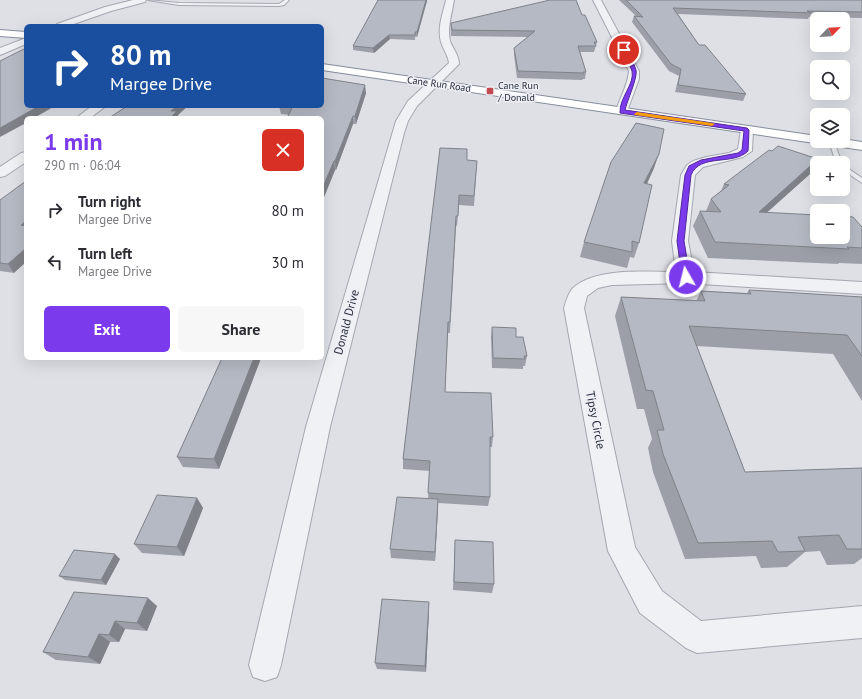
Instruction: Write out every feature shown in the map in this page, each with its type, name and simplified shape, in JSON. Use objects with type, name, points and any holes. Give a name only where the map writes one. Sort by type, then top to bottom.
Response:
[{"type":"highway","points":[[0,33],[24,34]]},
{"type":"highway","name":"Cane Run Road","points":[[324,67],[810,139]]},
{"type":"highway","name":"Cane Run Road","points":[[850,144],[862,146]]},
{"type":"street","points":[[66,24],[108,9],[142,0]]},
{"type":"street","name":"Donald Drive","points":[[265,665],[318,427],[398,133],[402,121],[412,104],[452,68],[455,62],[445,37],[450,0]]},
{"type":"street","points":[[597,0],[634,71],[634,79],[627,94],[622,111]]},
{"type":"street","points":[[0,52],[24,42]]},
{"type":"street","points":[[85,116],[97,108]]},
{"type":"street","points":[[686,277],[680,241],[688,175],[691,168],[703,161],[740,154],[745,151],[747,130]]},
{"type":"street","points":[[0,173],[24,157]]},
{"type":"street","name":"Tipsy Circle","points":[[862,288],[686,277],[612,279],[592,284],[579,293],[574,308],[622,551],[650,602],[697,637],[862,622]]},
{"type":"lane","points":[[150,0],[180,4],[255,5],[279,5],[283,4],[287,0]]},
{"type":"lane","points":[[255,5],[260,0]]},
{"type":"lane","points":[[851,173],[862,174]]},
{"type":"lane","points":[[851,173],[862,181]]},
{"type":"building","points":[[378,0],[426,0],[417,32],[415,32],[415,35],[389,35],[373,48],[353,46]]},
{"type":"building","points":[[550,0],[576,0],[582,15],[585,15],[597,42],[594,42],[596,46],[578,46],[586,72],[583,72],[584,73],[518,71],[514,48],[535,31],[452,30],[451,23]]},
{"type":"building","points":[[626,0],[862,0],[862,12],[807,11],[810,13],[673,8],[699,45],[705,45],[746,94],[678,85],[681,69],[671,64],[634,16],[643,17]]},
{"type":"building","points":[[24,49],[24,108],[35,108],[0,128],[0,61]]},
{"type":"building","points":[[324,78],[365,85],[355,116],[353,116],[324,184],[324,116],[288,116],[292,108],[324,108]]},
{"type":"building","points":[[124,108],[175,108],[171,111],[177,111],[172,116],[112,116]]},
{"type":"building","points":[[636,123],[664,129],[659,154],[644,183],[652,185],[639,243],[632,241],[632,252],[584,242],[611,162]]},
{"type":"building","points":[[778,146],[810,156],[810,166],[759,212],[810,215],[810,244],[850,244],[850,217],[853,217],[862,227],[862,248],[847,247],[849,249],[715,242],[700,211],[721,212],[711,199],[729,185],[724,184],[769,150],[772,151]]},
{"type":"building","points":[[440,148],[467,149],[467,160],[477,161],[474,196],[459,195],[458,216],[456,216],[450,322],[448,322],[445,392],[491,393],[493,437],[490,437],[490,497],[428,493],[430,461],[403,459]]},
{"type":"building","points":[[24,182],[24,223],[21,225],[24,226],[24,250],[8,264],[0,263],[0,200]]},
{"type":"building","points":[[749,290],[862,297],[862,356],[847,335],[689,326],[745,472],[862,468],[862,549],[847,549],[839,535],[798,537],[805,551],[778,552],[772,541],[698,543],[663,454],[657,430],[664,430],[653,391],[646,390],[621,297],[705,301],[701,291],[751,294]]},
{"type":"building","points":[[492,327],[516,328],[516,337],[523,337],[527,356],[524,356],[525,359],[493,358]]},
{"type":"building","points":[[221,360],[253,360],[214,459],[177,457]]},
{"type":"building","points":[[157,495],[197,498],[177,547],[134,544]]},
{"type":"building","points":[[397,497],[438,499],[435,552],[390,549]]},
{"type":"building","points":[[455,540],[493,542],[494,584],[454,582]]},
{"type":"building","points":[[74,550],[115,554],[101,580],[59,576]]},
{"type":"building","points":[[74,592],[148,598],[137,623],[115,621],[109,635],[99,634],[88,657],[43,652]]},
{"type":"building","points":[[382,599],[429,602],[425,666],[375,663]]},
{"type":"slow traffic","points":[[637,114],[712,124]]},
{"type":"place","name":"Cane Run / Donald","points":[[490,91]]},
{"type":"route","points":[[624,50],[634,71],[634,79],[627,94],[622,111],[747,130],[745,151],[731,157],[703,161],[691,168],[688,175],[680,241],[686,277]]}]
